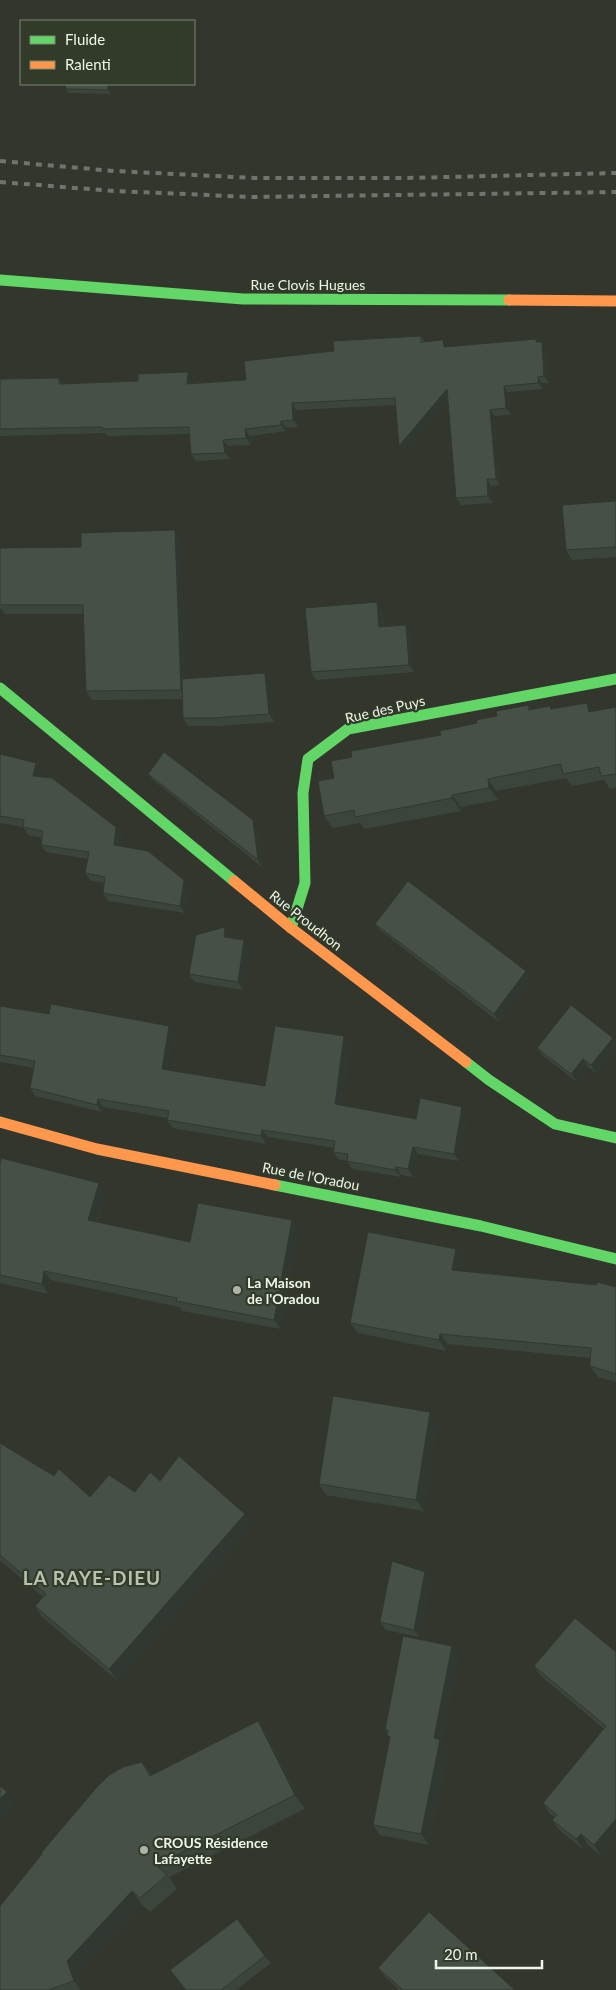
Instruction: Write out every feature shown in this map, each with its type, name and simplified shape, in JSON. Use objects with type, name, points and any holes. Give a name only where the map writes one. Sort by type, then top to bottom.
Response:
[{"type":"street","name":"Rue Clovis Hugues","points":[[0,280],[243,299],[616,301]]},
{"type":"street","name":"Rue des Puys","points":[[291,928],[305,883],[303,793],[308,759],[348,729],[616,679]]},
{"type":"street","name":"Rue Proudhon","points":[[0,688],[291,928],[489,1080],[555,1124],[616,1138]]},
{"type":"street","name":"Rue de l'Oradou","points":[[0,1122],[97,1149],[481,1226],[616,1259]]},
{"type":"building","points":[[65,85],[108,85],[108,90],[66,89]]},
{"type":"building","points":[[421,336],[421,342],[443,340],[444,347],[536,339],[536,342],[542,342],[544,376],[538,377],[538,383],[504,386],[506,408],[490,410],[496,479],[487,479],[488,496],[456,498],[447,389],[399,446],[395,398],[292,403],[293,420],[281,421],[281,425],[245,429],[246,438],[223,440],[225,453],[191,454],[189,427],[0,429],[0,379],[59,378],[59,384],[138,381],[138,374],[188,372],[187,384],[246,380],[244,361],[334,351],[333,341]]},
{"type":"building","points":[[616,501],[616,547],[566,550],[562,505]]},
{"type":"building","points":[[175,530],[181,690],[86,691],[83,605],[0,605],[0,548],[81,547],[81,533]]},
{"type":"building","points":[[377,602],[379,627],[406,625],[409,665],[311,672],[305,608]]},
{"type":"building","points":[[265,673],[269,714],[183,718],[182,679]]},
{"type":"building","points":[[587,703],[589,712],[616,707],[616,774],[601,776],[599,767],[563,774],[561,764],[488,779],[489,788],[452,795],[452,798],[355,817],[354,810],[324,816],[318,781],[334,778],[331,761],[352,757],[351,751],[441,735],[440,731],[477,723],[476,720],[497,716],[496,711],[528,705],[529,710],[550,706],[551,709]]},
{"type":"building","points":[[164,752],[253,820],[258,860],[148,774]]},
{"type":"building","points":[[0,754],[36,763],[33,776],[52,778],[116,827],[114,845],[148,851],[184,880],[180,906],[103,893],[105,877],[85,873],[89,852],[41,845],[43,831],[23,827],[24,820],[0,816]]},
{"type":"building","points":[[408,881],[526,971],[494,1014],[375,924]]},
{"type":"building","points":[[225,927],[224,937],[244,940],[238,982],[189,974],[196,935]]},
{"type":"building","points":[[51,1004],[169,1026],[162,1069],[265,1086],[275,1026],[344,1036],[335,1104],[416,1119],[420,1098],[462,1107],[454,1154],[413,1147],[408,1169],[396,1167],[395,1170],[347,1161],[348,1154],[333,1152],[335,1141],[262,1130],[261,1136],[167,1120],[169,1111],[98,1099],[97,1105],[30,1088],[35,1061],[0,1055],[0,1006],[49,1014]]},
{"type":"building","points":[[571,1005],[613,1038],[591,1065],[583,1059],[571,1074],[537,1048]]},
{"type":"building","points":[[1,1158],[99,1183],[88,1220],[190,1242],[198,1203],[292,1220],[274,1320],[176,1301],[177,1298],[44,1271],[42,1284],[0,1275]]},
{"type":"building","points":[[368,1232],[456,1249],[452,1270],[597,1285],[597,1282],[616,1287],[616,1374],[590,1366],[591,1348],[440,1334],[439,1340],[350,1323]]},
{"type":"building","points":[[333,1396],[430,1412],[416,1500],[319,1484]]},
{"type":"building","points":[[0,1443],[54,1476],[59,1469],[90,1497],[109,1475],[135,1492],[150,1472],[160,1481],[179,1456],[245,1514],[109,1669],[35,1606],[46,1594],[0,1555]]},
{"type":"building","points":[[392,1561],[425,1572],[414,1630],[380,1622]]},
{"type":"building","points":[[575,1618],[616,1652],[616,1819],[594,1845],[581,1834],[576,1839],[552,1820],[557,1815],[543,1803],[606,1726],[534,1666]]},
{"type":"building","points":[[403,1636],[452,1646],[434,1738],[440,1740],[421,1834],[373,1825],[390,1737],[387,1735],[388,1730],[385,1730]]},
{"type":"building","name":"CROUS Résidence Lafayette","points":[[258,1721],[295,1795],[156,1865],[167,1875],[140,1898],[132,1891],[67,1961],[74,1981],[48,1990],[0,1990],[0,1906],[41,1853],[97,1787],[108,1776],[123,1767],[142,1762],[150,1776]]},
{"type":"building","points":[[0,1786],[7,1792],[0,1799]]},
{"type":"building","points":[[429,1912],[515,1990],[403,1990],[378,1968]]},
{"type":"building","points":[[237,1919],[265,1956],[221,1990],[186,1990],[170,1970]]},
{"type":"railway","points":[[0,161],[114,171],[255,178],[406,178],[616,173]]},
{"type":"railway","points":[[0,182],[114,191],[253,197],[616,192]]},
{"type":"traffic: fast","points":[[0,280],[243,299],[509,300]]},
{"type":"traffic: fast","points":[[291,928],[305,883],[303,793],[308,759],[348,729],[616,679]]},
{"type":"traffic: fast","points":[[0,688],[234,881]]},
{"type":"traffic: fast","points":[[466,1062],[489,1080],[555,1124],[616,1138]]},
{"type":"traffic: fast","points":[[275,1185],[481,1226],[616,1259]]},
{"type":"traffic: slow","points":[[509,300],[616,301]]},
{"type":"traffic: slow","points":[[234,881],[291,928],[466,1062]]},
{"type":"traffic: slow","points":[[0,1122],[97,1149],[275,1185]]},
{"type":"place","name":"La Maison de l'Oradou","points":[[237,1290]]},
{"type":"place","name":"CROUS Résidence Lafayette","points":[[144,1850]]},
{"type":"district","name":"LA RAYE-DIEU","points":[[92,1577]]}]
